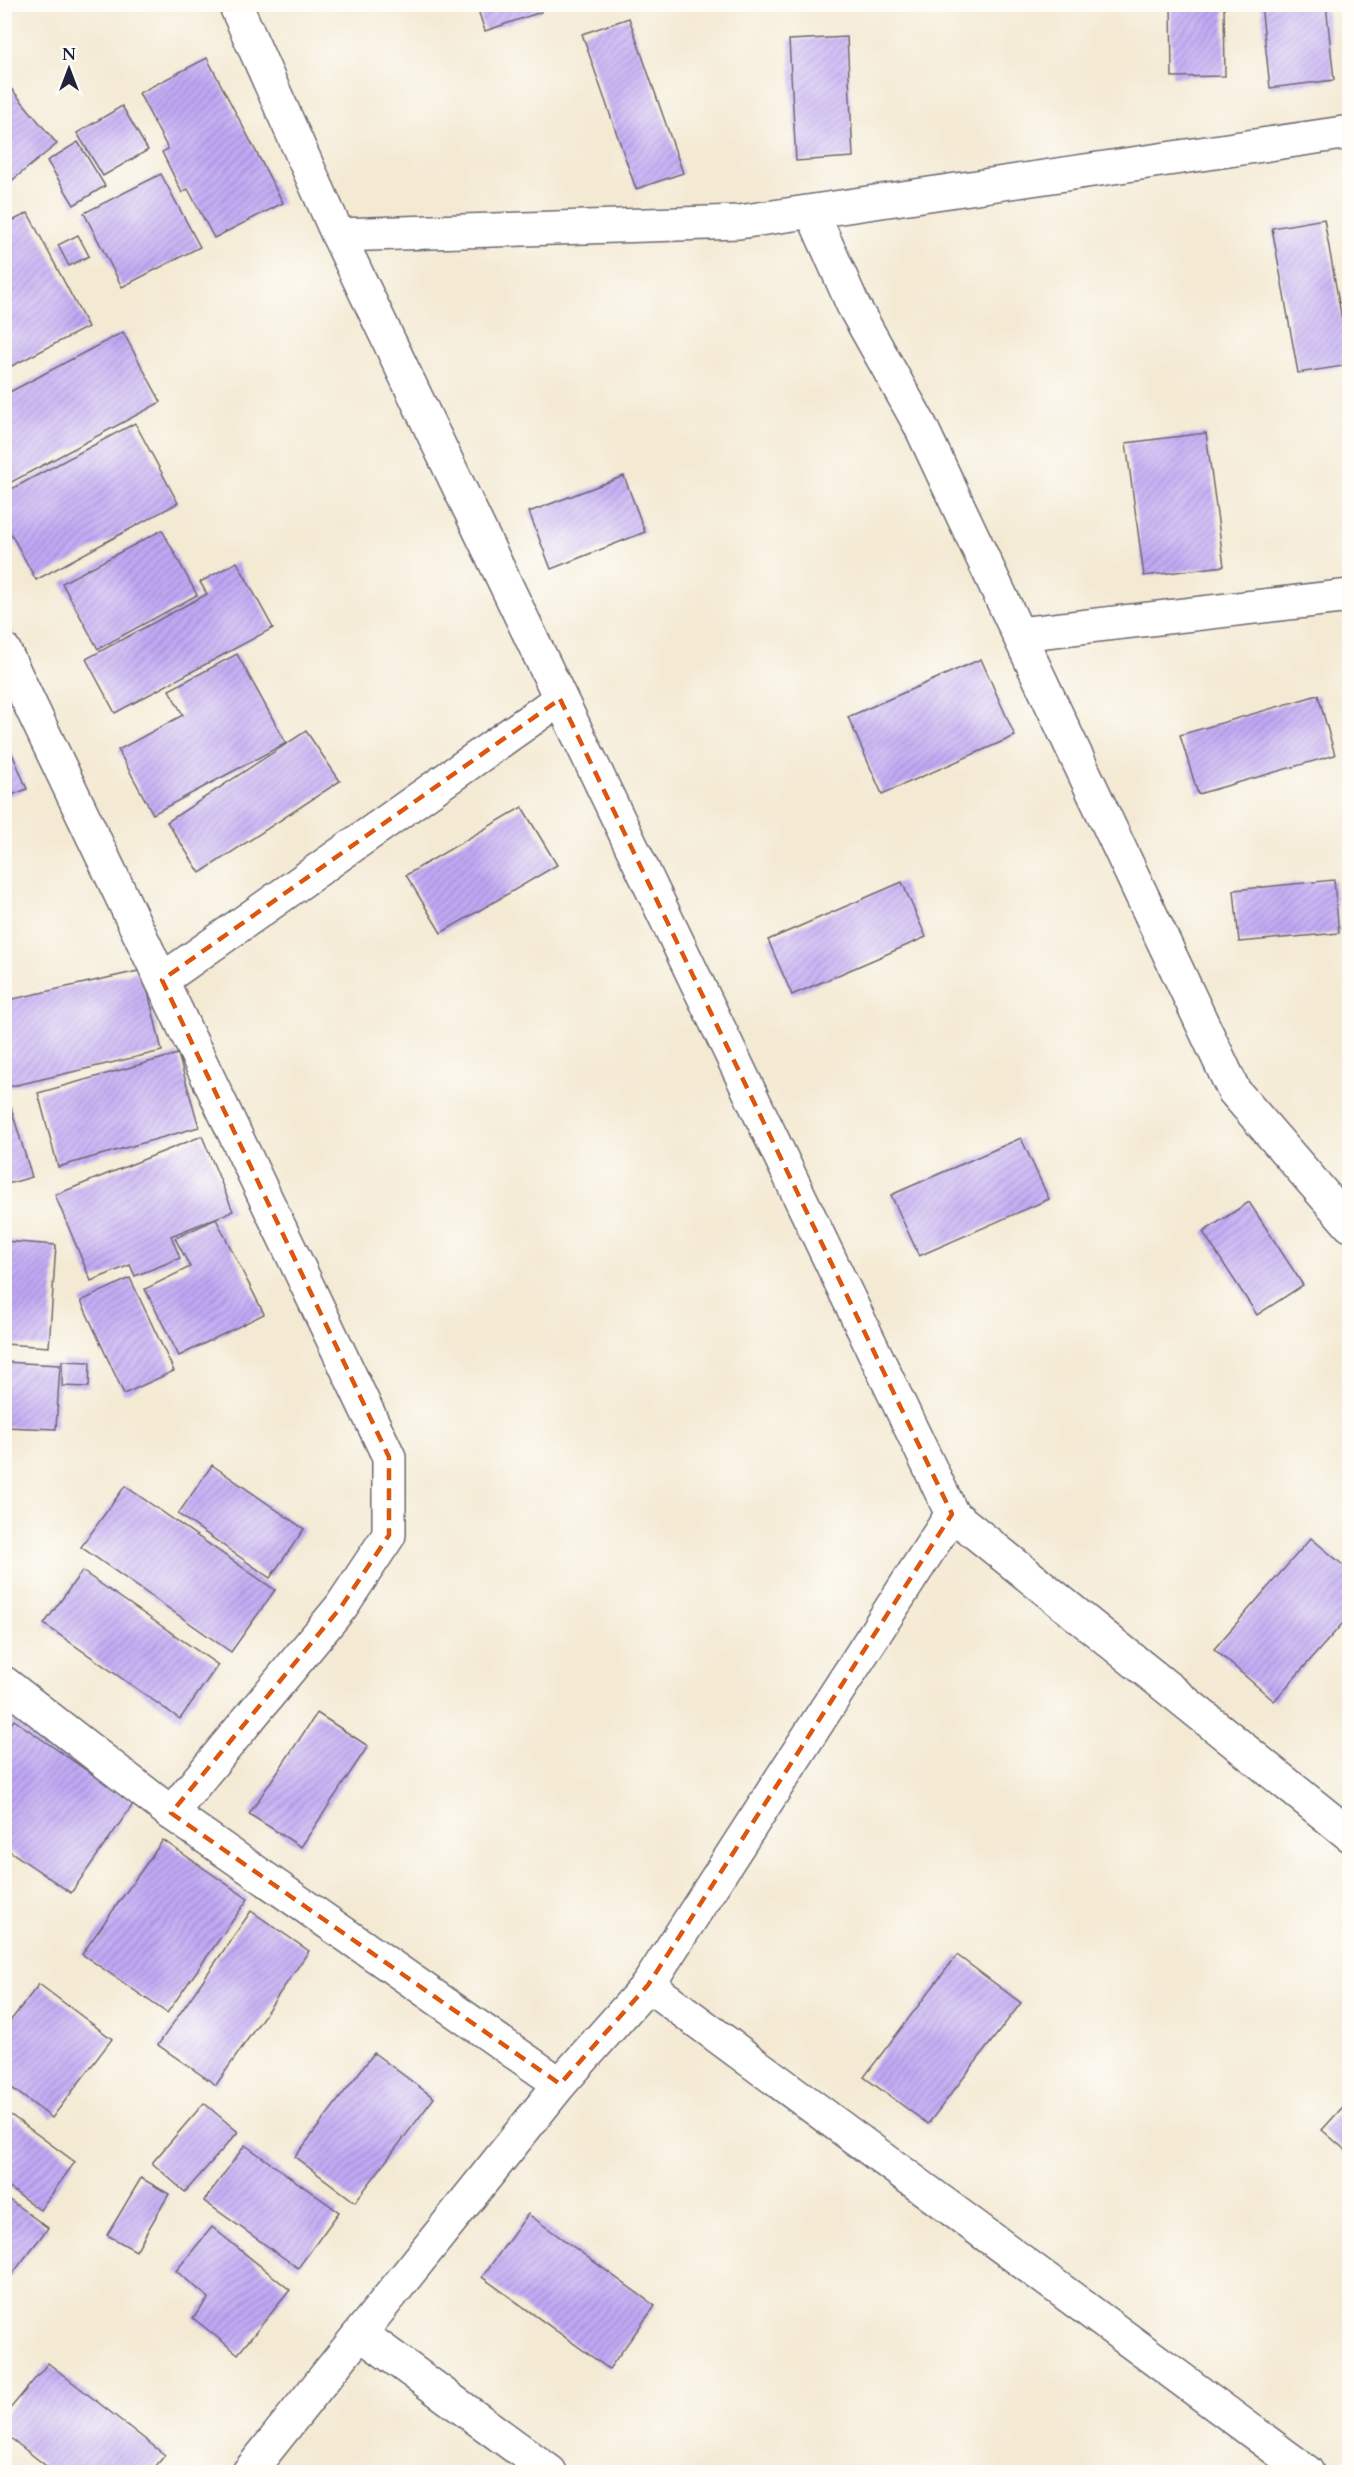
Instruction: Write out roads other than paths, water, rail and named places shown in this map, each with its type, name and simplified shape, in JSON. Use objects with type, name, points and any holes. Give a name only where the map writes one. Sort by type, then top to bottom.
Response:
[{"type":"street","points":[[235,4],[338,236],[952,1514],[1350,1835]]},
{"type":"street","points":[[338,236],[739,222],[1350,132]]},
{"type":"street","points":[[812,212],[853,305],[920,425],[1234,1091],[1350,1225]]},
{"type":"street","points":[[1019,634],[1350,596]]},
{"type":"street","points":[[4,650],[389,1457],[389,1535],[341,1607],[171,1813]]},
{"type":"street","points":[[162,980],[560,699]]},
{"type":"street","points":[[249,2472],[560,2084],[648,1985],[952,1514]]},
{"type":"street","points":[[4,1683],[171,1813],[560,2084]]},
{"type":"street","points":[[648,1985],[1307,2472]]},
{"type":"street","points":[[361,2334],[550,2472]]}]
